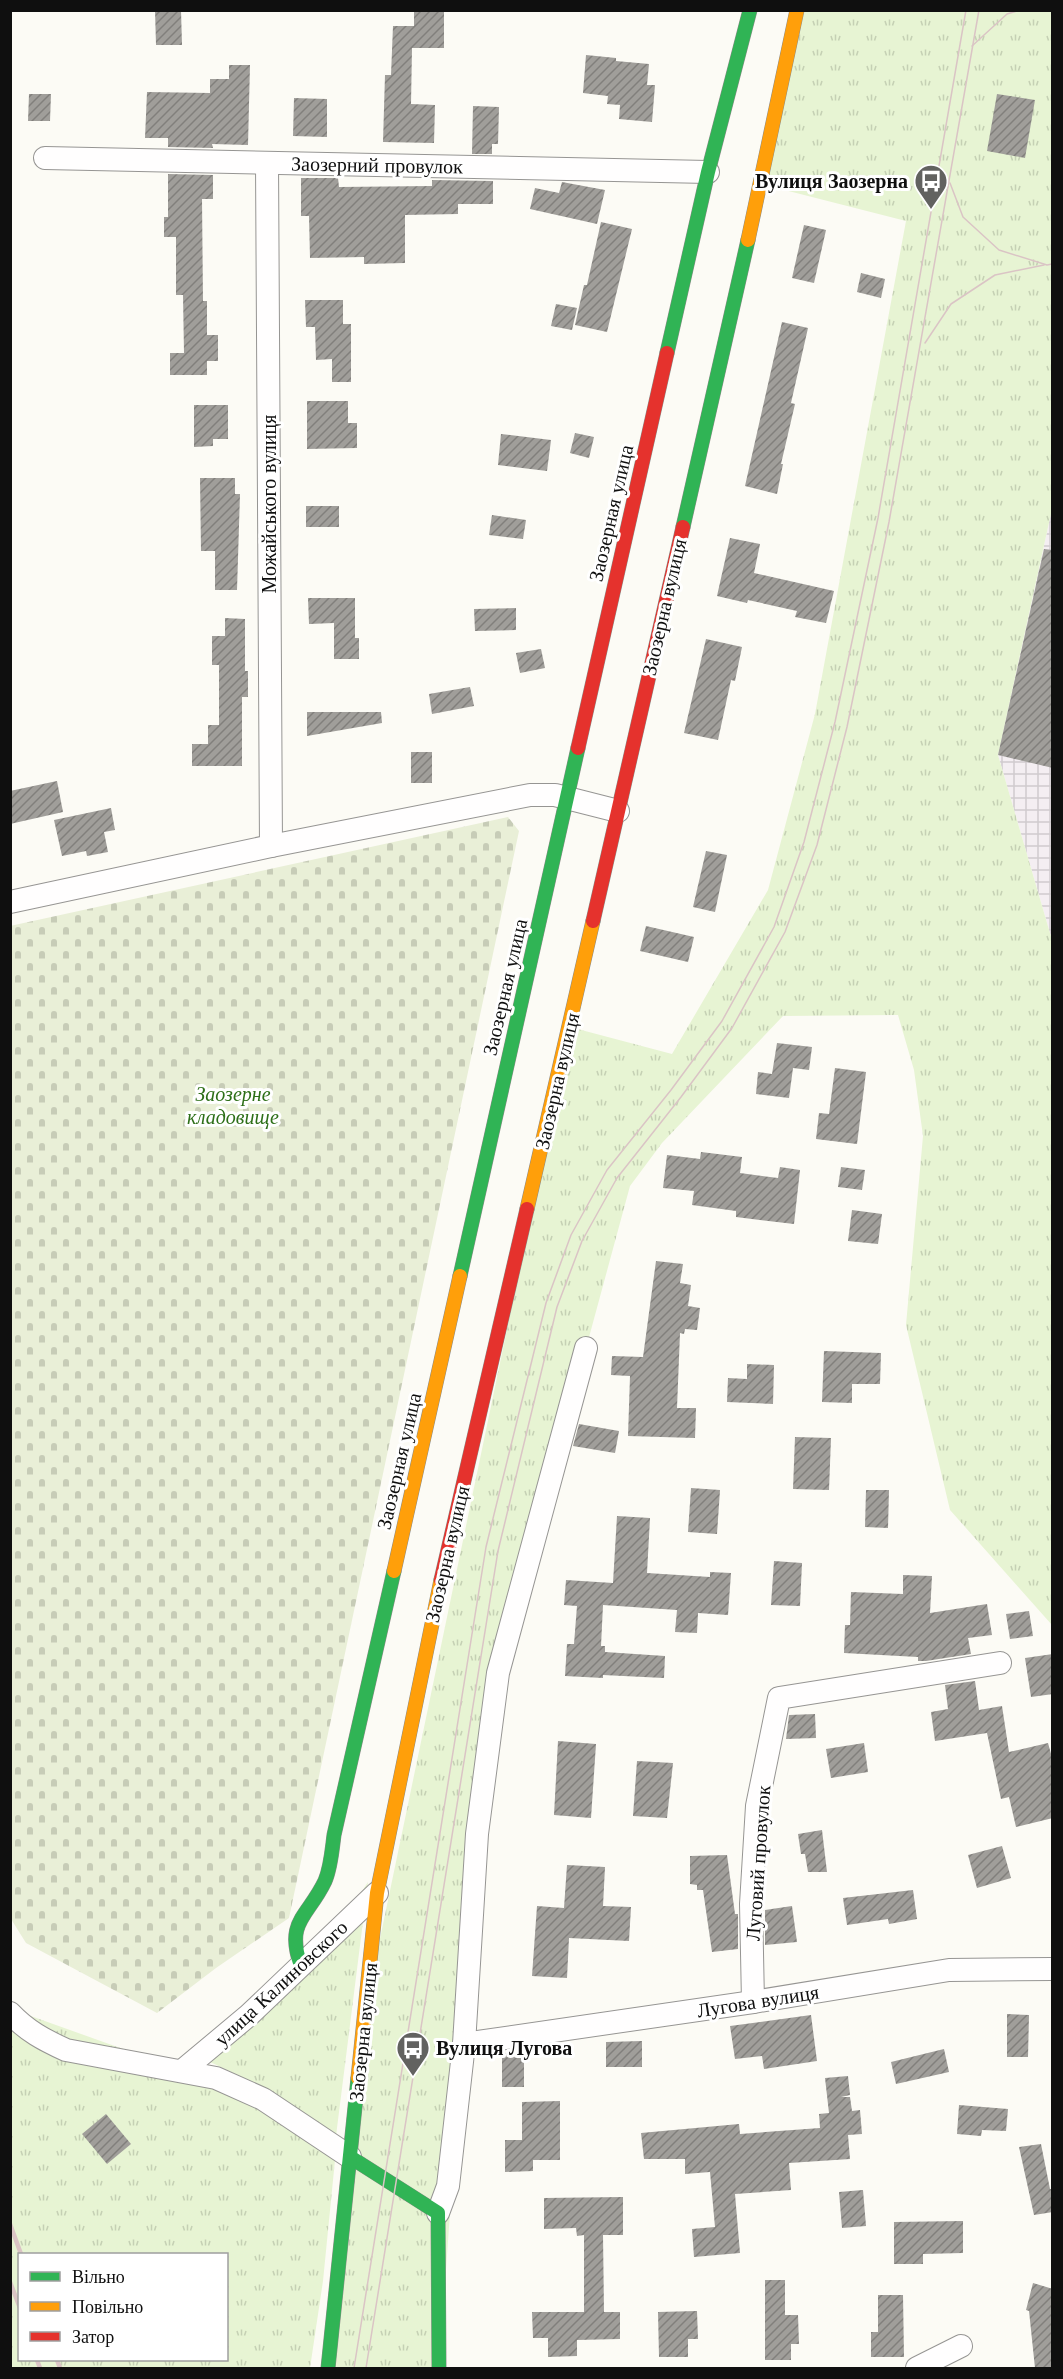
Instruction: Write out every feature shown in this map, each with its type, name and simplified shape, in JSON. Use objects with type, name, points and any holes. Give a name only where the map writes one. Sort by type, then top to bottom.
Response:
[{"type":"main road","name":"Заозерная улица","points":[[302,1966],[295,1949],[296,1932],[299,1921],[328,1873],[334,1835],[708,172],[750,10]]},
{"type":"main road","name":"Заозерна вулиця","points":[[328,2368],[377,1893],[430,1627],[618,811],[797,10]]},
{"type":"main road","points":[[350,2157],[438,2213],[439,2368]]},
{"type":"street","name":"Заозерний провулок","points":[[45,158],[708,172]]},
{"type":"street","name":"Можайського вулиця","points":[[267,163],[270,846]]},
{"type":"street","points":[[10,902],[270,846],[530,795],[555,795],[618,811]]},
{"type":"street","points":[[438,2213],[448,2186],[464,2043],[477,1834],[498,1673],[586,1348]]},
{"type":"street","name":"Луговий провулок","points":[[753,2002],[751,1904],[758,1806],[779,1698],[1000,1663]]},
{"type":"street","name":"улица Калиновского","points":[[182,2071],[249,2015],[377,1893]]},
{"type":"street","name":"Лугова вулиця","points":[[464,2043],[753,2002],[949,1970],[1053,1969]]},
{"type":"street","points":[[10,2013],[23,2027],[66,2050],[216,2078],[264,2099],[350,2157]]},
{"type":"street","points":[[917,2368],[961,2346]]},
{"type":"shaded area","points":[[1052,509],[1052,940],[998,755]]},
{"type":"green space","points":[[800,11],[1052,11],[1052,509],[998,755],[1052,940],[1052,1625],[950,1510],[906,1325],[923,1136],[914,1070],[898,1015],[783,1016],[662,1143],[630,1186],[498,1673],[477,1834],[439,2368],[328,2368],[377,1953],[570,1027],[672,1054],[768,890],[815,714],[906,221],[761,184]]},
{"type":"green space","name":"Заозерне кладовище","points":[[508,817],[519,831],[289,1918],[216,1968],[157,2013],[26,1943],[11,1919],[10,926]]},
{"type":"green space","points":[[368,1882],[336,2136],[269,2090],[189,2052],[341,1923]]},
{"type":"green space","points":[[10,2005],[28,2015],[165,2064],[260,2109],[335,2160],[323,2281],[310,2368],[11,2368]]},
{"type":"building","points":[[155,10],[181,10],[182,45],[156,45]]},
{"type":"building","points":[[414,11],[444,12],[444,48],[412,48],[411,104],[435,105],[434,143],[383,142],[385,75],[391,75],[393,26],[414,26]]},
{"type":"building","points":[[586,55],[649,64],[647,85],[655,85],[652,122],[619,119],[620,105],[607,104],[608,96],[583,93]]},
{"type":"building","points":[[229,65],[250,65],[248,145],[212,144],[213,148],[168,147],[168,138],[145,138],[147,92],[210,93],[210,79],[229,79]]},
{"type":"building","points":[[29,94],[51,94],[50,121],[28,121]]},
{"type":"building","points":[[997,94],[1035,100],[1025,158],[987,151]]},
{"type":"building","points":[[294,98],[327,99],[327,137],[293,136]]},
{"type":"building","points":[[473,106],[499,107],[498,144],[492,144],[492,154],[472,154]]},
{"type":"building","points":[[168,174],[213,175],[213,199],[202,199],[203,301],[207,301],[207,335],[218,335],[218,361],[207,361],[207,375],[170,375],[170,353],[184,353],[183,295],[176,295],[176,237],[164,237],[164,217],[168,217]]},
{"type":"building","points":[[301,178],[338,178],[339,187],[432,186],[432,180],[493,181],[493,204],[458,204],[458,214],[405,215],[405,263],[364,264],[364,257],[310,258],[309,216],[301,216]]},
{"type":"building","points":[[562,182],[605,190],[597,224],[530,209],[535,188],[559,193]]},
{"type":"building","points":[[601,222],[632,229],[607,332],[575,325],[584,285],[587,285]]},
{"type":"building","points":[[804,225],[826,230],[814,283],[792,278]]},
{"type":"building","points":[[861,273],[885,279],[881,298],[857,292]]},
{"type":"building","points":[[305,300],[343,300],[343,324],[351,324],[351,382],[332,382],[332,359],[316,360],[315,327],[306,327]]},
{"type":"building","points":[[556,304],[577,308],[572,330],[551,326]]},
{"type":"building","points":[[782,322],[808,328],[791,403],[795,404],[781,464],[783,464],[777,494],[745,486]]},
{"type":"building","points":[[307,401],[348,401],[348,423],[357,423],[357,448],[307,449]]},
{"type":"building","points":[[194,405],[228,405],[228,439],[213,439],[213,446],[194,447]]},
{"type":"building","points":[[575,433],[594,437],[589,458],[570,453]]},
{"type":"building","points":[[501,434],[551,440],[547,471],[498,465]]},
{"type":"building","points":[[200,478],[235,478],[235,494],[240,494],[237,590],[215,590],[215,551],[201,551]]},
{"type":"building","points":[[306,506],[339,506],[339,527],[306,527]]},
{"type":"building","points":[[492,515],[526,520],[523,539],[489,535]]},
{"type":"building","points":[[730,538],[760,544],[754,573],[834,591],[826,623],[795,617],[797,611],[717,596]]},
{"type":"building","points":[[1044,549],[1053,550],[1053,768],[998,755]]},
{"type":"building","points":[[308,598],[355,598],[355,638],[359,638],[359,659],[334,659],[334,623],[309,624]]},
{"type":"building","points":[[516,608],[516,630],[475,631],[474,609]]},
{"type":"building","points":[[225,618],[245,619],[245,671],[248,671],[248,697],[242,697],[242,766],[192,766],[192,744],[208,744],[208,725],[219,725],[219,665],[212,665],[212,636],[225,636]]},
{"type":"building","points":[[706,639],[742,647],[735,681],[731,680],[718,740],[684,733]]},
{"type":"building","points":[[541,649],[545,668],[520,673],[516,653]]},
{"type":"building","points":[[470,687],[474,706],[432,714],[429,694]]},
{"type":"building","points":[[307,712],[381,712],[382,723],[307,736]]},
{"type":"building","points":[[411,752],[432,752],[432,783],[411,783]]},
{"type":"building","points":[[57,781],[63,812],[10,824],[10,791]]},
{"type":"building","points":[[111,808],[115,830],[104,832],[108,852],[87,856],[86,851],[62,856],[54,820]]},
{"type":"building","points":[[706,851],[727,855],[715,912],[693,907]]},
{"type":"building","points":[[646,926],[694,937],[688,962],[640,951]]},
{"type":"building","points":[[777,1043],[812,1047],[809,1070],[793,1068],[789,1098],[756,1094],[758,1072],[772,1074]]},
{"type":"building","points":[[835,1068],[866,1072],[857,1144],[816,1139],[819,1113],[829,1114]]},
{"type":"building","points":[[701,1152],[742,1157],[740,1173],[778,1178],[780,1167],[800,1170],[794,1224],[736,1217],[736,1211],[692,1205],[694,1191],[663,1188],[667,1155],[700,1159]]},
{"type":"building","points":[[841,1167],[865,1170],[862,1190],[838,1187]]},
{"type":"building","points":[[852,1210],[882,1214],[878,1244],[848,1241]]},
{"type":"building","points":[[656,1261],[683,1264],[680,1283],[691,1285],[688,1306],[700,1308],[697,1330],[685,1329],[684,1334],[680,1333],[677,1408],[696,1408],[695,1438],[628,1436],[630,1376],[611,1375],[612,1356],[643,1357]]},
{"type":"building","points":[[824,1351],[881,1353],[880,1384],[852,1384],[852,1403],[822,1402]]},
{"type":"building","points":[[747,1364],[774,1365],[773,1404],[727,1402],[728,1378],[747,1379]]},
{"type":"building","points":[[579,1424],[619,1431],[615,1453],[573,1446]]},
{"type":"building","points":[[795,1437],[831,1438],[829,1490],[793,1489]]},
{"type":"building","points":[[691,1488],[720,1490],[717,1534],[688,1532]]},
{"type":"building","points":[[866,1490],[889,1490],[888,1528],[865,1527]]},
{"type":"building","points":[[617,1516],[650,1518],[647,1573],[710,1577],[710,1572],[731,1573],[728,1615],[698,1613],[697,1633],[675,1632],[677,1610],[603,1605],[601,1646],[605,1646],[605,1652],[665,1656],[664,1678],[565,1676],[567,1644],[574,1644],[577,1606],[564,1605],[566,1580],[613,1583]]},
{"type":"building","points":[[774,1561],[802,1563],[800,1606],[771,1605]]},
{"type":"building","points":[[903,1575],[932,1576],[930,1613],[987,1604],[992,1635],[968,1638],[971,1654],[926,1661],[918,1661],[918,1657],[844,1653],[845,1625],[850,1625],[851,1592],[903,1594]]},
{"type":"building","points":[[1029,1611],[1033,1636],[1010,1639],[1006,1614]]},
{"type":"building","points":[[1053,1654],[1053,1694],[1031,1697],[1025,1658]]},
{"type":"building","points":[[975,1681],[979,1710],[1002,1706],[1009,1752],[1048,1743],[1053,1761],[1053,1818],[1016,1827],[1009,1797],[1001,1799],[987,1733],[935,1741],[931,1712],[948,1709],[945,1685]]},
{"type":"building","points":[[815,1714],[816,1738],[786,1739],[789,1715]]},
{"type":"building","points":[[558,1741],[596,1744],[591,1818],[554,1815]]},
{"type":"building","points":[[864,1743],[868,1772],[831,1778],[826,1749]]},
{"type":"building","points":[[637,1761],[673,1763],[667,1818],[633,1816]]},
{"type":"building","points":[[822,1830],[827,1872],[808,1872],[805,1854],[801,1854],[798,1834]]},
{"type":"building","points":[[1002,1846],[1011,1878],[977,1888],[968,1855]]},
{"type":"building","points":[[727,1855],[735,1914],[738,1914],[738,1949],[712,1952],[703,1890],[697,1890],[697,1885],[690,1884],[690,1856]]},
{"type":"building","points":[[567,1865],[605,1867],[603,1906],[631,1907],[629,1941],[569,1938],[567,1978],[532,1976],[537,1906],[564,1908]]},
{"type":"building","points":[[913,1890],[917,1919],[889,1924],[888,1919],[847,1925],[843,1898]]},
{"type":"building","points":[[792,1906],[797,1942],[765,1945],[765,1910]]},
{"type":"building","points":[[1007,2014],[1029,2015],[1028,2057],[1007,2057]]},
{"type":"building","points":[[811,2015],[817,2061],[764,2069],[762,2056],[735,2059],[730,2026]]},
{"type":"building","points":[[642,2041],[642,2067],[606,2067],[606,2042]]},
{"type":"building","points":[[944,2049],[949,2072],[896,2084],[891,2062]]},
{"type":"building","points":[[524,2052],[524,2087],[502,2087],[502,2053]]},
{"type":"building","points":[[848,2076],[850,2095],[841,2097],[850,2097],[852,2111],[860,2110],[862,2134],[848,2135],[850,2159],[789,2163],[791,2190],[735,2194],[740,2253],[694,2257],[692,2229],[715,2227],[710,2172],[685,2174],[685,2159],[644,2159],[641,2133],[739,2124],[740,2134],[820,2128],[819,2114],[829,2113],[825,2078]]},
{"type":"building","points":[[560,2101],[560,2160],[533,2160],[533,2171],[505,2172],[505,2140],[522,2140],[522,2102]]},
{"type":"building","points":[[959,2105],[1008,2109],[1006,2131],[982,2130],[981,2136],[957,2134]]},
{"type":"building","points":[[106,2114],[131,2144],[107,2164],[82,2134]]},
{"type":"building","points":[[1041,2144],[1050,2189],[1053,2189],[1053,2212],[1034,2215],[1019,2147]]},
{"type":"building","points":[[863,2190],[866,2226],[842,2228],[839,2192]]},
{"type":"building","points":[[623,2197],[623,2235],[603,2235],[604,2312],[620,2312],[620,2339],[577,2340],[577,2356],[548,2357],[548,2338],[533,2338],[532,2312],[584,2312],[584,2235],[577,2236],[576,2228],[544,2229],[544,2198]]},
{"type":"building","points":[[963,2221],[963,2253],[923,2254],[923,2264],[894,2264],[894,2222]]},
{"type":"building","points":[[765,2280],[785,2280],[785,2315],[798,2315],[799,2344],[791,2344],[791,2360],[765,2360]]},
{"type":"building","points":[[1033,2283],[1053,2289],[1053,2368],[1035,2368],[1029,2311],[1026,2310]]},
{"type":"building","points":[[878,2295],[903,2295],[904,2357],[871,2357],[871,2332],[878,2332]]},
{"type":"building","points":[[697,2311],[698,2339],[688,2339],[688,2357],[659,2357],[658,2312]]},
{"type":"tram line","points":[[354,2368],[486,1547],[546,1303],[571,1235],[607,1170],[722,1021],[774,927],[804,842],[835,722],[878,518],[966,10]]},
{"type":"tram line","points":[[366,2368],[498,1551],[557,1307],[582,1241],[617,1178],[732,1028],[785,932],[817,845],[847,727],[889,522],[979,10]]},
{"type":"tram line","points":[[972,46],[1007,14],[1020,10]]},
{"type":"tram line","points":[[950,183],[963,217],[999,250],[1047,265],[1052,264]]},
{"type":"tram line","points":[[925,343],[951,304],[995,275],[1044,265]]},
{"type":"railway","points":[[10,2224],[21,2253]]},
{"type":"railway","points":[[10,2282],[18,2303]]},
{"type":"railway","points":[[37,2361],[40,2368]]},
{"type":"railway","points":[[57,2361],[60,2368]]},
{"type":"traffic: fast","points":[[667,353],[708,172],[750,10]]},
{"type":"traffic: fast","points":[[683,527],[748,240]]},
{"type":"traffic: fast","points":[[460,1276],[578,748]]},
{"type":"traffic: fast","points":[[301,1966],[297,1951],[297,1929],[329,1870],[334,1835],[394,1571]]},
{"type":"traffic: fast","points":[[328,2368],[358,2078]]},
{"type":"traffic: fast","points":[[350,2157],[438,2213],[439,2368]]},
{"type":"traffic: slow","points":[[748,240],[797,10]]},
{"type":"traffic: slow","points":[[527,1209],[593,921]]},
{"type":"traffic: slow","points":[[394,1571],[460,1276]]},
{"type":"traffic: slow","points":[[358,2078],[377,1893],[441,1580]]},
{"type":"traffic: jam","points":[[578,748],[667,353]]},
{"type":"traffic: jam","points":[[593,921],[683,527]]},
{"type":"traffic: jam","points":[[441,1580],[527,1209]]},
{"type":"place","name":"Вулиця Заозерна","points":[[931,210]]},
{"type":"place","name":"Вулиця Лугова","points":[[413,2077]]}]
